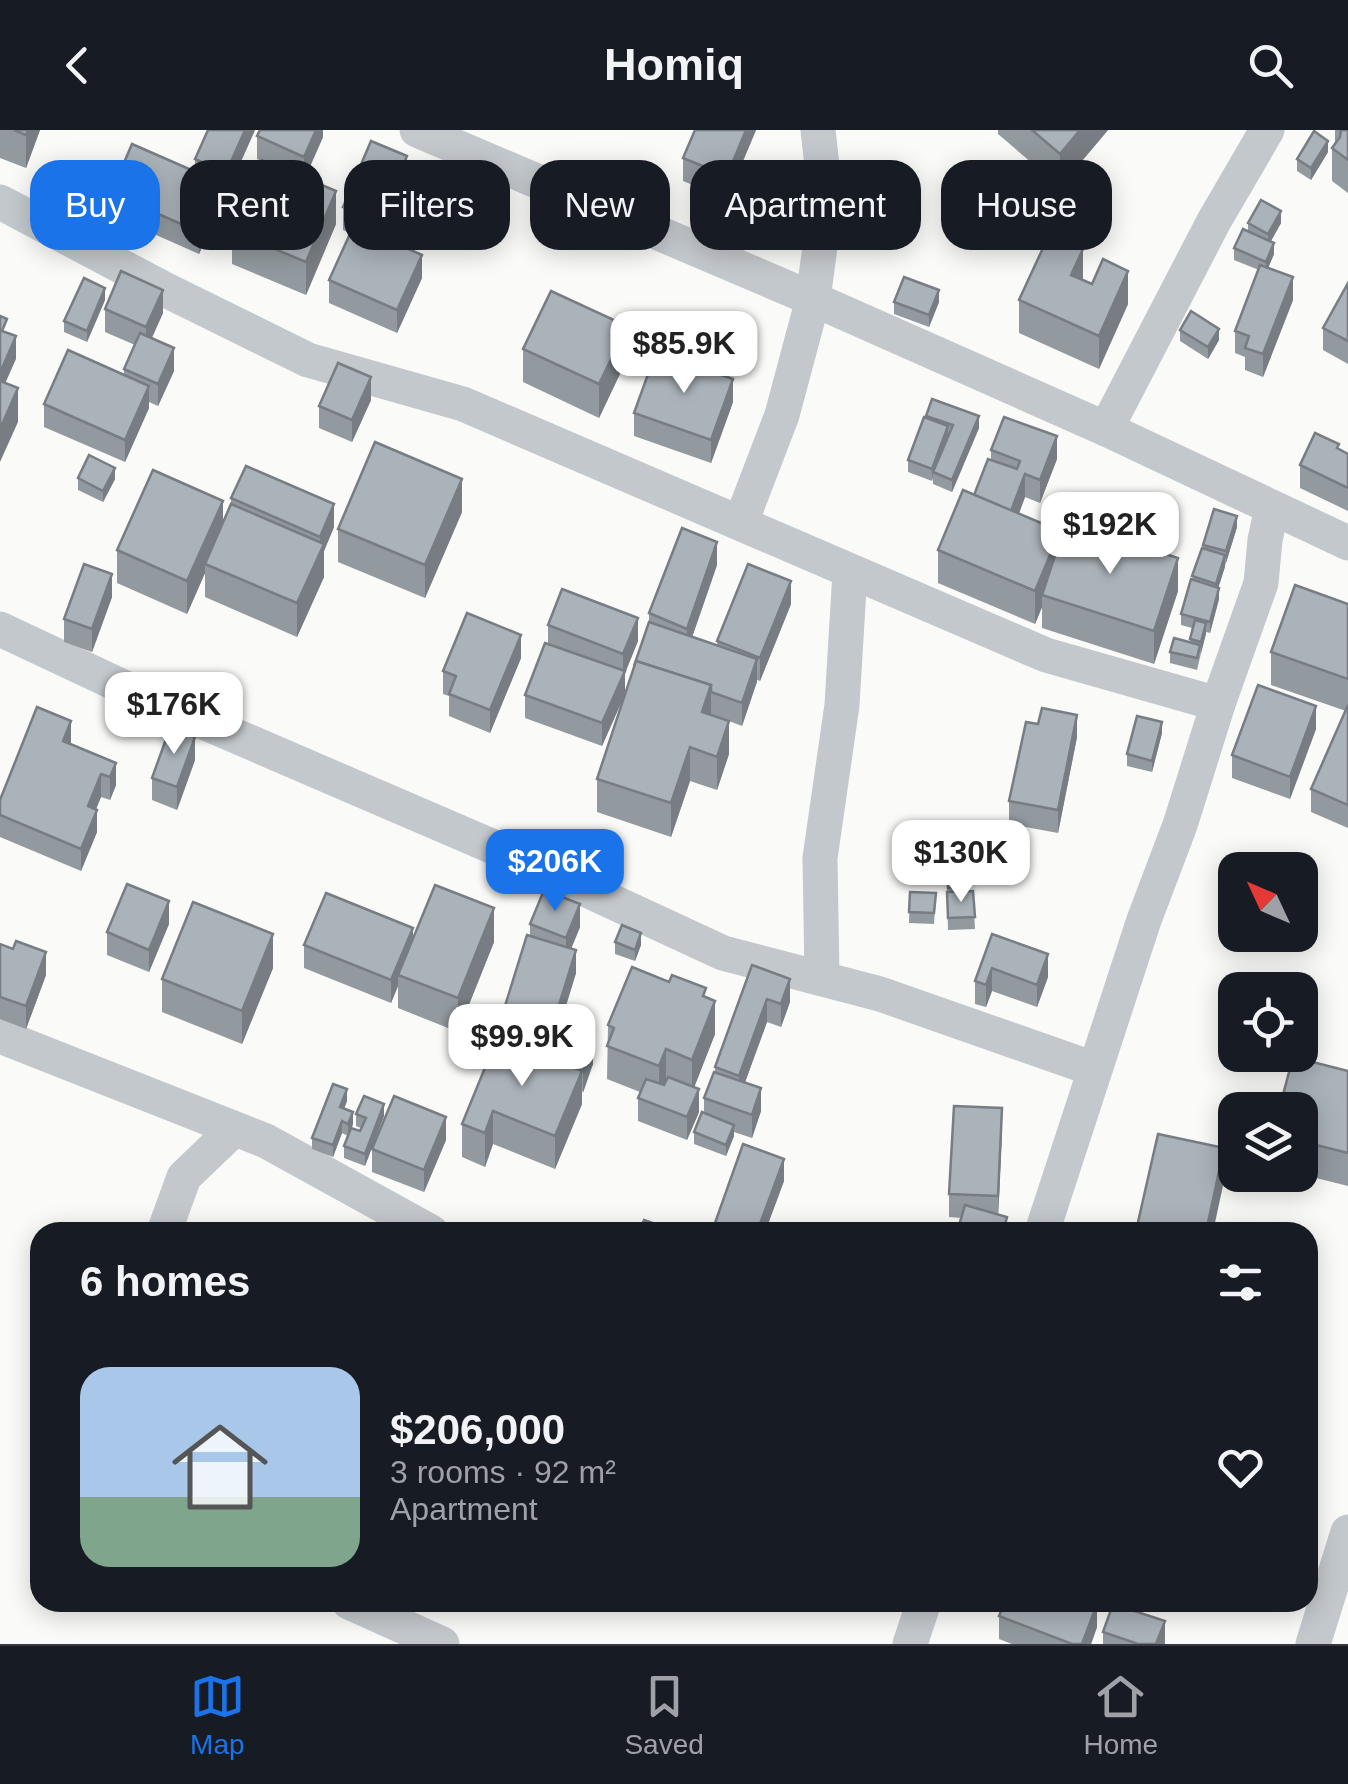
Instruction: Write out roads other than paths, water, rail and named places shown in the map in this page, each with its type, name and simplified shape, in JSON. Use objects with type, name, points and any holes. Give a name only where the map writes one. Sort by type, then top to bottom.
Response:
[{"type":"street","points":[[417,130],[813,299],[1106,429],[1348,543]]},
{"type":"street","points":[[740,522],[782,414],[813,299],[826,202],[818,130]]},
{"type":"street","points":[[1106,429],[1214,221],[1267,130]]},
{"type":"street","points":[[0,202],[308,360],[463,404],[1046,654],[1218,704]]},
{"type":"street","points":[[1045,1222],[1144,920],[1261,583],[1264,540],[1272,508]]},
{"type":"street","points":[[822,978],[820,858],[842,706],[850,572]]},
{"type":"street","points":[[0,628],[136,693],[504,852],[723,953],[880,994],[1094,1069]]},
{"type":"street","points":[[0,1036],[266,1141],[413,1222]]},
{"type":"street","points":[[168,1222],[184,1177],[234,1129]]},
{"type":"street","points":[[1313,1644],[1348,1532]]},
{"type":"street","points":[[394,1612],[442,1644]]},
{"type":"street","points":[[910,1644],[921,1612]]}]
